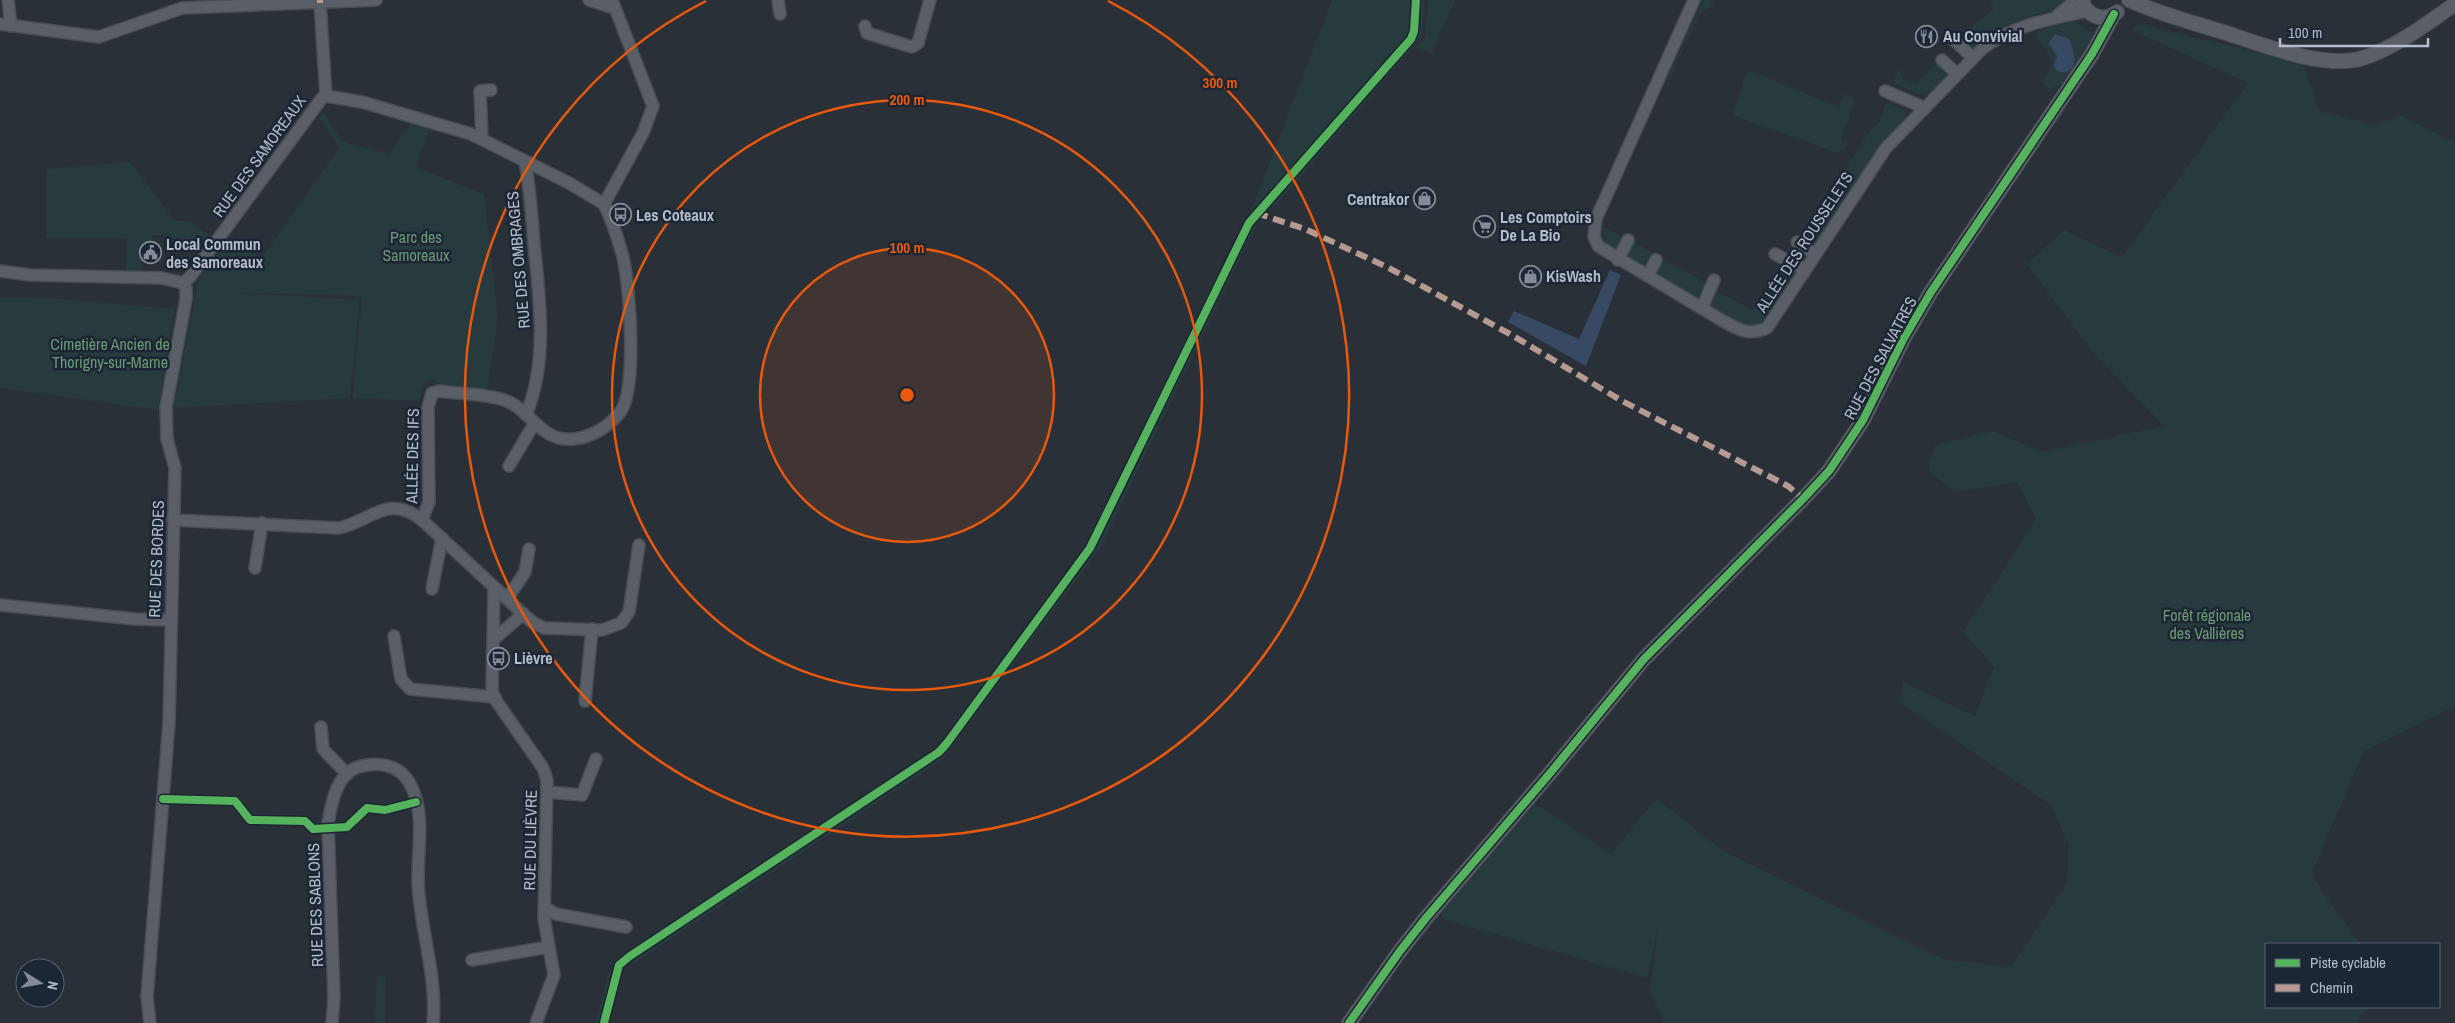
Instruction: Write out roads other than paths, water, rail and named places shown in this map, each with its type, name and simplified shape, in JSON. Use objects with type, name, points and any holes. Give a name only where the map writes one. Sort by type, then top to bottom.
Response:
[{"type":"street","points":[[8,0],[6,25],[99,37],[182,8],[376,0]]},
{"type":"street","points":[[526,415],[534,424],[561,438],[573,439],[589,436],[606,427],[621,410],[629,387],[629,296],[623,259],[604,204],[643,133],[653,106],[613,4],[589,0]]},
{"type":"street","points":[[778,0],[780,14]]},
{"type":"street","points":[[865,26],[867,33],[912,47],[918,43],[930,0]]},
{"type":"street","name":"ALLÉE DES ROUSSELETS","points":[[1694,0],[1594,224],[1594,236],[1598,246],[1618,260],[1702,308],[1738,333],[1755,333],[1767,328],[1886,148],[1974,58],[1996,38],[2057,16],[2086,8]]},
{"type":"street","name":"ALLÉE DES ROUSSELETS","points":[[2057,16],[2076,0]]},
{"type":"street","name":"RUE DES SAMOREAUX","points":[[320,3],[326,96]]},
{"type":"street","points":[[2086,8],[2101,18],[2121,6],[2150,7],[2279,50],[2338,61],[2362,58],[2393,46],[2455,4]]},
{"type":"street","name":"RUE DES SALVATRES","points":[[1349,1023],[1426,918],[1551,772],[1644,659],[1803,499],[1846,448],[1863,420],[1904,338],[1931,292],[2097,45],[2121,6]]},
{"type":"street","points":[[2086,8],[2096,27],[2097,45]]},
{"type":"street","points":[[1954,40],[1974,58]]},
{"type":"street","points":[[1942,60],[1957,74]]},
{"type":"street","points":[[482,140],[480,91],[491,90]]},
{"type":"street","points":[[1885,91],[1925,108]]},
{"type":"street","name":"RUE DES SAMOREAUX","points":[[183,283],[190,278],[322,98],[326,96],[370,105],[482,140],[604,204]]},
{"type":"street","name":"RUE DES OMBRAGES","points":[[525,161],[540,303],[541,336],[532,400],[526,415]]},
{"type":"street","points":[[1618,260],[1628,240]]},
{"type":"street","points":[[1797,242],[1815,254]]},
{"type":"street","points":[[1775,254],[1805,270]]},
{"type":"street","points":[[1648,276],[1656,260]]},
{"type":"street","points":[[0,271],[30,275],[162,278],[183,283]]},
{"type":"street","points":[[1702,308],[1714,280]]},
{"type":"street","name":"RUE DES BORDES","points":[[150,1023],[147,997],[169,722],[175,468],[167,439],[166,407],[186,299],[186,289],[183,283]]},
{"type":"street","name":"ALLÉE DES IFS","points":[[422,520],[430,502],[428,408],[432,393],[439,391],[502,400],[514,405],[526,415]]},
{"type":"street","points":[[510,466],[534,424]]},
{"type":"street","points":[[173,520],[339,528],[349,526],[378,510],[391,508],[403,510],[422,520],[507,600],[532,622],[544,628],[592,630],[614,627],[626,619],[632,601],[639,545]]},
{"type":"street","points":[[255,568],[262,523]]},
{"type":"street","points":[[432,589],[442,538]]},
{"type":"street","points":[[507,600],[525,572],[529,549]]},
{"type":"street","name":"RUE DU LIÈVRE","points":[[494,588],[492,685],[495,697],[548,780],[544,918],[554,975],[536,1023]]},
{"type":"street","points":[[0,604],[135,619],[170,620]]},
{"type":"street","points":[[494,639],[524,614]]},
{"type":"street","points":[[585,700],[592,630]]},
{"type":"street","points":[[394,636],[401,679],[410,689],[495,697]]},
{"type":"street","points":[[321,727],[324,749],[347,774],[353,768],[367,764],[383,764],[408,780],[416,802],[419,819],[418,893],[434,993],[434,1023]]},
{"type":"street","points":[[548,792],[582,795],[596,759]]},
{"type":"street","name":"RUE DES SABLONS","points":[[332,1023],[334,998],[328,824],[334,796],[347,774]]},
{"type":"street","points":[[545,908],[556,914],[626,927]]},
{"type":"street","points":[[472,960],[550,947]]},
{"type":"water","points":[[2055,34],[2069,39],[2071,44],[2074,56],[2073,67],[2065,72],[2057,71],[2054,66],[2057,56],[2049,43]]},
{"type":"water","points":[[1610,270],[1621,275],[1586,366],[1508,322],[1514,311],[1579,339]]},
{"type":"place","name":"Au Convivial","points":[[1927,36]]},
{"type":"place","name":"Centrakor","points":[[1425,199]]},
{"type":"place","name":"Les Coteaux","points":[[620,215]]},
{"type":"place","name":"Les Comptoirs De La Bio","points":[[1484,226]]},
{"type":"place","name":"Local Commun des Samoreaux","points":[[150,253]]},
{"type":"place","name":"KisWash","points":[[1530,276]]},
{"type":"place","name":"Lièvre","points":[[498,658]]},
{"type":"park label","name":"Parc des Samoreaux","points":[[416,246]]},
{"type":"park label","name":"Cimetière Ancien de Thorigny-sur-Marne","points":[[110,353]]},
{"type":"park label","name":"Forêt régionale des Vallières","points":[[2207,624]]}]
